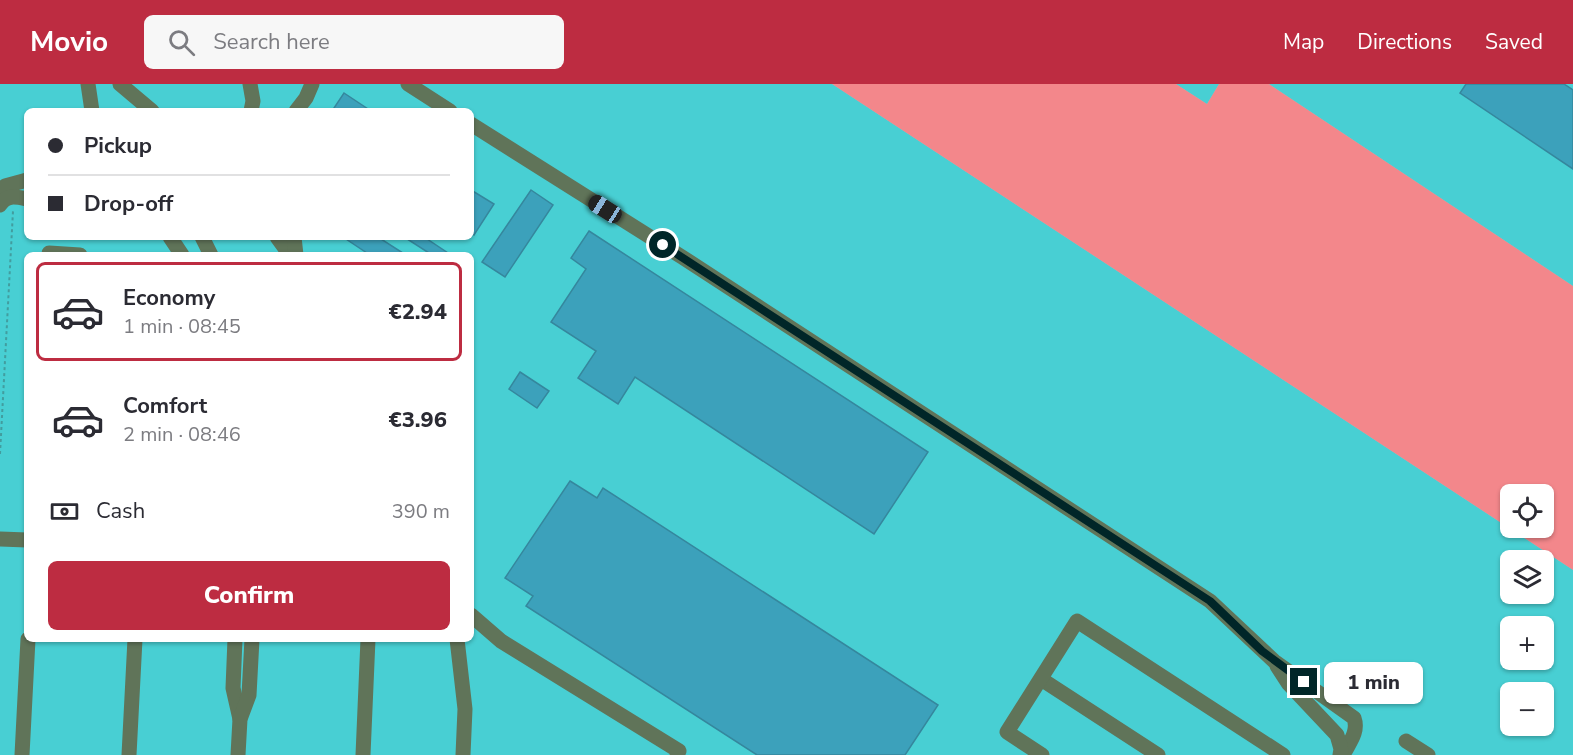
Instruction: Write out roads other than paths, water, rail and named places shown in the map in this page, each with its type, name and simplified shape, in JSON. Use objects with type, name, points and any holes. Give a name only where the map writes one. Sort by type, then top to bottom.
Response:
[{"type":"street","points":[[88,84],[92,108]]},
{"type":"street","points":[[113,84],[131,108]]},
{"type":"street","points":[[120,84],[148,108]]},
{"type":"street","points":[[250,84],[253,101],[252,108]]},
{"type":"street","points":[[303,102],[319,84]]},
{"type":"street","points":[[408,84],[445,108]]},
{"type":"street","points":[[420,84],[431,99]]},
{"type":"street","points":[[474,126],[692,264],[1210,601],[1274,661],[1354,718],[1355,732],[1341,755]]},
{"type":"street","points":[[0,195],[5,186],[24,181]]},
{"type":"street","points":[[0,205],[8,198],[23,205]]},
{"type":"street","points":[[0,539],[24,540]]},
{"type":"street","points":[[474,618],[501,641],[679,752],[677,755]]},
{"type":"street","points":[[1042,755],[1008,732],[1077,621],[1283,755]]},
{"type":"street","points":[[22,755],[28,642]]},
{"type":"street","points":[[129,755],[135,642]]},
{"type":"street","points":[[235,642],[233,688],[240,719],[238,755]]},
{"type":"street","points":[[240,719],[249,695],[252,642]]},
{"type":"street","points":[[363,755],[368,642]]},
{"type":"street","points":[[457,642],[465,709],[463,755]]},
{"type":"street","points":[[1274,661],[1288,683],[1337,735],[1341,755]]},
{"type":"street","points":[[1041,678],[1158,755]]},
{"type":"street","points":[[1406,741],[1428,755]]}]
